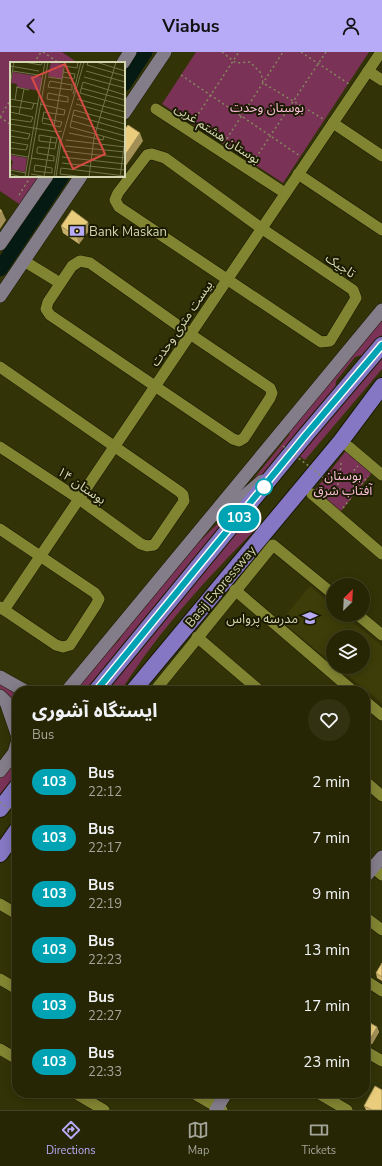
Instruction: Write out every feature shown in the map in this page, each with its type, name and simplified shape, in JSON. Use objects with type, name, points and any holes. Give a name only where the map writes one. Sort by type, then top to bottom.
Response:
[{"type":"highway","points":[[100,686],[285,453],[382,345]]},
{"type":"highway","name":"Basij Expressway","points":[[137,686],[341,441],[382,386]]},
{"type":"highway","points":[[0,809],[12,793]]},
{"type":"highway","points":[[0,854],[12,837]]},
{"type":"main road","points":[[124,62],[130,52]]},
{"type":"main road","points":[[125,112],[165,52]]},
{"type":"main road","points":[[0,244],[45,177]]},
{"type":"main road","points":[[0,296],[80,177]]},
{"type":"main road","points":[[71,686],[382,310]]},
{"type":"main road","points":[[193,540],[285,453]]},
{"type":"main road","points":[[0,677],[13,686]]},
{"type":"main road","points":[[8,703],[12,717]]},
{"type":"main road","points":[[0,772],[12,754]]},
{"type":"main road","points":[[371,870],[382,857]]},
{"type":"main road","points":[[219,1109],[224,1098]]},
{"type":"street","name":"بیست متری وحدت","points":[[2,608],[40,556],[227,280],[298,174],[329,122],[381,52]]},
{"type":"street","points":[[368,71],[382,80]]},
{"type":"street","name":"بوستان هشتم غربی","points":[[156,109],[285,193]]},
{"type":"street","points":[[329,122],[382,156]]},
{"type":"street","points":[[227,280],[119,207],[115,200],[124,178],[147,156],[152,154],[158,155],[165,158],[261,228]]},
{"type":"street","points":[[298,174],[382,230]]},
{"type":"street","name":"تاجیک","points":[[227,280],[321,342],[326,343],[330,341],[334,335],[356,298],[356,294],[353,290],[261,228]]},
{"type":"street","points":[[24,261],[60,283]]},
{"type":"street","points":[[80,261],[90,263],[190,334],[270,388],[272,393],[244,438],[239,441],[233,440],[50,315],[46,309],[48,302],[60,283],[72,266],[80,261]]},
{"type":"street","points":[[0,367],[115,446]]},
{"type":"street","name":"بوستان ۱۴","points":[[0,447],[79,499],[141,544],[147,546],[154,545],[184,501],[183,495],[115,446]]},
{"type":"street","points":[[349,447],[378,472]]},
{"type":"street","points":[[312,494],[382,554]]},
{"type":"street","points":[[0,528],[96,593],[99,599],[70,645],[63,647],[56,645],[2,608]]},
{"type":"street","points":[[162,686],[277,548],[326,588]]},
{"type":"street","points":[[239,594],[347,686]]},
{"type":"street","points":[[366,622],[382,635]]},
{"type":"street","points":[[200,640],[254,686]]},
{"type":"street","points":[[370,705],[382,715]]},
{"type":"street","points":[[370,785],[382,796]]},
{"type":"street","points":[[0,904],[12,911]]},
{"type":"street","points":[[370,921],[382,930]]},
{"type":"street","points":[[0,979],[12,986]]},
{"type":"street","points":[[370,983],[382,991]]},
{"type":"street","points":[[0,1049],[12,1056]]},
{"type":"street","points":[[370,1054],[382,1061]]},
{"type":"street","points":[[84,1098],[104,1110]]},
{"type":"street","points":[[201,1098],[219,1109]]},
{"type":"street","points":[[327,1098],[347,1110]]},
{"type":"path","points":[[35,62],[42,52],[57,62]]},
{"type":"path","points":[[222,52],[236,63],[250,62],[261,73],[263,83],[329,122]]},
{"type":"path","points":[[192,124],[239,52]]},
{"type":"path","points":[[223,144],[283,52]]},
{"type":"path","points":[[301,52],[349,84]]},
{"type":"path","points":[[252,163],[326,52]]},
{"type":"path","points":[[181,75],[301,156]]},
{"type":"path","points":[[10,101],[0,117],[10,124]]},
{"type":"path","points":[[19,195],[30,177]]},
{"type":"path","points":[[285,453],[324,478]]},
{"type":"path","points":[[339,489],[338,484],[340,480],[341,457]]},
{"type":"path","points":[[340,480],[347,478],[364,459]]},
{"type":"path","points":[[337,516],[355,493],[378,472]]},
{"type":"path","points":[[347,478],[353,483],[352,490]]},
{"type":"path","points":[[312,494],[339,489],[345,493],[352,490]]},
{"type":"path","points":[[352,490],[355,493]]},
{"type":"path","points":[[0,802],[12,812]]},
{"type":"shaded area","points":[[310,586],[326,600],[326,622],[353,622],[362,630],[326,630],[326,658],[281,621]]},
{"type":"shaded area","points":[[370,636],[382,646],[382,703],[370,693],[370,686],[361,686],[346,674],[370,674]]},
{"type":"green space","points":[[0,52],[62,52],[77,62],[10,62],[10,177],[40,177],[22,206],[0,191]]},
{"type":"green space","name":"بوستان وحدت","points":[[196,52],[369,52],[283,183],[162,104]]},
{"type":"green space","points":[[382,315],[382,335],[366,354],[355,357],[336,381],[335,391],[280,457],[232,506],[289,435],[292,424]]},
{"type":"green space","points":[[382,353],[382,369],[305,460],[298,455]]},
{"type":"green space","name":"بوستان آفتاب شرق","points":[[349,447],[375,469],[337,516],[312,494]]},
{"type":"green space","points":[[242,505],[92,686],[77,686],[119,640],[131,620],[188,553],[213,528]]},
{"type":"green space","points":[[249,516],[259,526],[203,584],[168,625],[124,686],[107,686]]},
{"type":"green space","points":[[0,684],[12,692],[12,698],[0,690]]},
{"type":"green space","points":[[12,761],[12,782],[0,798],[0,777]]},
{"type":"building","points":[[128,125],[140,133],[125,156],[125,129]]},
{"type":"building","points":[[72,210],[88,222],[77,237],[61,226]]},
{"type":"building","points":[[382,963],[382,977],[376,973]]},
{"type":"building","points":[[370,1023],[377,1027],[370,1039]]},
{"type":"building","points":[[375,1086],[382,1090],[382,1110],[372,1110],[364,1106],[368,1098],[370,1098]]},
{"type":"waterway","points":[[125,82],[145,52]]},
{"type":"waterway","points":[[0,269],[61,177]]},
{"type":"bus line","name":"103","points":[[100,686],[153,619],[186,583],[305,436],[382,345]]},
{"type":"place","name":"Bank Maskan","points":[[77,231]]},
{"type":"place","name":"مدرسه پرواس","points":[[310,618]]}]
